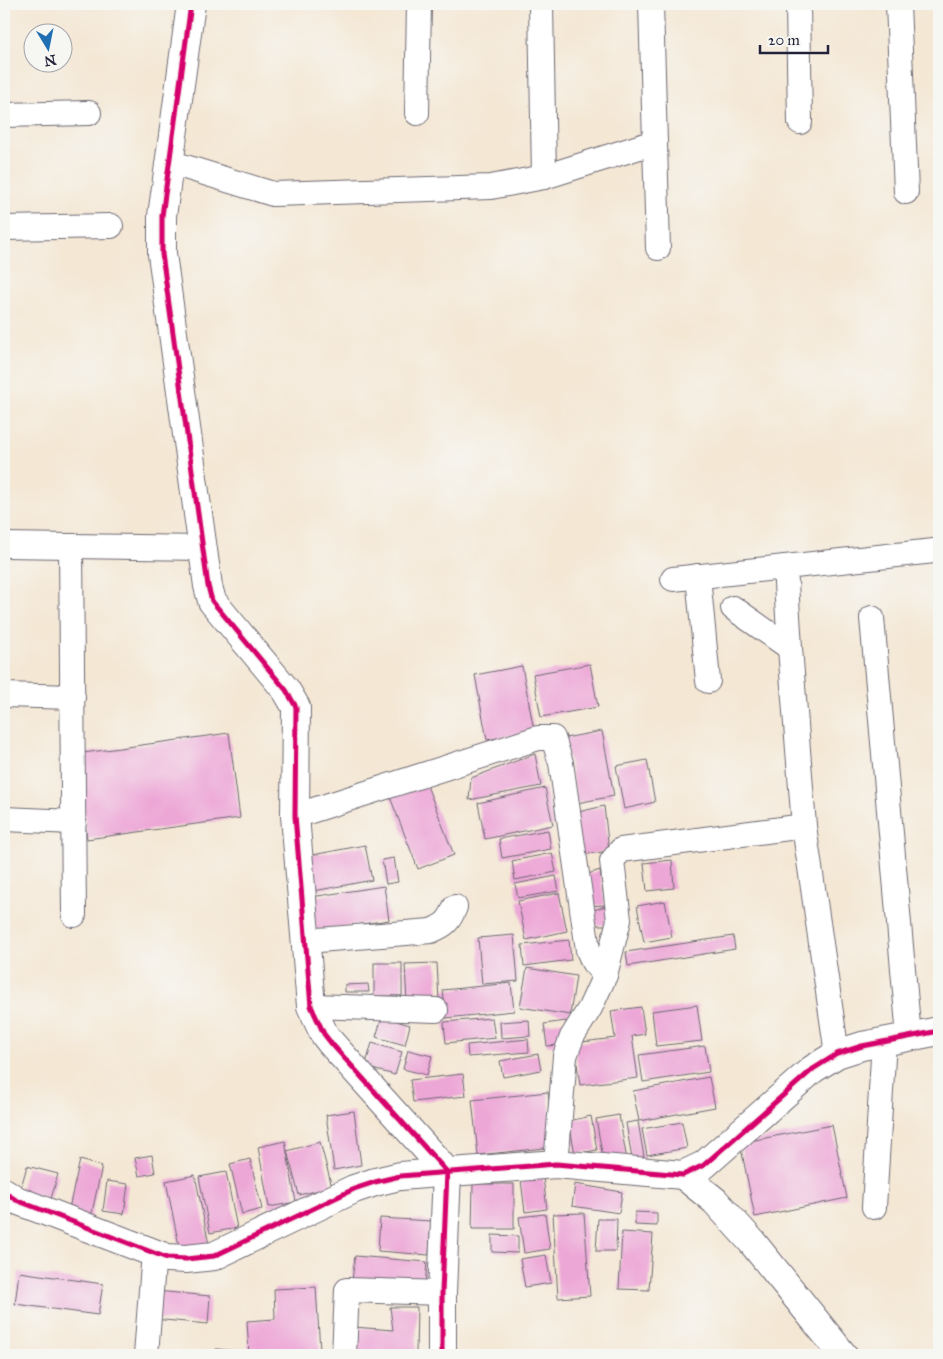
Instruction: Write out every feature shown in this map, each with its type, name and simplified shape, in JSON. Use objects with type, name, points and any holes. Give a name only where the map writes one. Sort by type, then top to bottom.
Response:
[{"type":"street","points":[[191,4],[162,216],[162,254],[208,586],[212,601],[286,690],[296,707],[295,816],[311,1006],[324,1034],[331,1043],[447,1172],[442,1293],[442,1355]]},
{"type":"street","points":[[417,113],[419,4]]},
{"type":"street","points":[[541,4],[544,177]]},
{"type":"street","points":[[651,4],[658,248]]},
{"type":"street","points":[[798,4],[800,122]]},
{"type":"street","points":[[898,4],[906,192]]},
{"type":"street","points":[[4,115],[90,112]]},
{"type":"street","points":[[169,162],[273,194],[491,187],[544,177],[655,142]]},
{"type":"street","points":[[4,228],[110,226]]},
{"type":"street","points":[[4,545],[203,548]]},
{"type":"street","points":[[71,546],[74,915]]},
{"type":"street","points":[[672,579],[934,551]]},
{"type":"street","points":[[785,567],[804,826],[837,1054]]},
{"type":"street","points":[[698,576],[708,681]]},
{"type":"street","points":[[733,608],[790,648]]},
{"type":"street","points":[[872,618],[896,1039],[874,1207]]},
{"type":"street","points":[[4,695],[73,697]]},
{"type":"street","points":[[295,816],[538,738],[553,738],[561,763],[588,950],[593,962],[605,975]]},
{"type":"street","points":[[4,819],[74,822]]},
{"type":"street","points":[[556,1164],[565,1056],[572,1037],[590,1008],[605,975],[619,920],[612,861],[621,850],[804,826]]},
{"type":"street","points":[[306,941],[431,931],[443,926],[450,918],[455,907]]},
{"type":"street","points":[[311,1006],[436,1010]]},
{"type":"street","points":[[4,1192],[16,1200],[167,1258],[186,1259],[214,1256],[354,1189],[400,1176],[556,1164],[683,1175],[704,1165],[812,1069],[837,1054],[862,1046],[939,1031]]},
{"type":"street","points":[[683,1175],[715,1201],[752,1242],[843,1355]]},
{"type":"street","points":[[146,1355],[154,1252]]},
{"type":"street","points":[[344,1355],[347,1290],[442,1293]]},
{"type":"building","points":[[590,664],[598,707],[541,717],[533,674]]},
{"type":"building","points":[[522,666],[534,731],[487,740],[475,675]]},
{"type":"building","points":[[602,731],[614,796],[577,803],[565,738]]},
{"type":"building","points":[[229,733],[240,818],[87,839],[76,754]]},
{"type":"building","points":[[535,754],[541,786],[469,800],[471,778]]},
{"type":"building","points":[[647,760],[655,802],[624,809],[616,766]]},
{"type":"building","points":[[426,783],[454,855],[418,869],[390,797]]},
{"type":"building","points":[[545,788],[553,825],[485,839],[478,803]]},
{"type":"building","points":[[604,806],[609,851],[581,855],[574,813]]},
{"type":"building","points":[[548,830],[551,849],[502,858],[499,839]]},
{"type":"building","points":[[365,845],[372,880],[314,891],[307,856]]},
{"type":"building","points":[[552,853],[556,872],[515,880],[512,861]]},
{"type":"building","points":[[394,858],[398,882],[386,884],[382,860]]},
{"type":"building","points":[[672,860],[674,888],[647,891],[644,863]]},
{"type":"building","points":[[600,870],[605,905],[586,906],[582,876]]},
{"type":"building","points":[[556,876],[559,891],[518,898],[515,884]]},
{"type":"building","points":[[384,886],[389,920],[316,931],[311,897]]},
{"type":"building","points":[[559,893],[567,931],[526,940],[518,901]]},
{"type":"building","points":[[665,901],[672,937],[644,942],[637,906]]},
{"type":"building","points":[[611,904],[612,925],[595,925],[591,911]]},
{"type":"building","points":[[514,935],[518,981],[482,984],[478,938]]},
{"type":"building","points":[[733,936],[735,949],[628,966],[626,952]]},
{"type":"building","points":[[569,940],[571,960],[524,966],[522,945]]},
{"type":"building","points":[[374,963],[402,963],[402,996],[374,996]]},
{"type":"building","points":[[437,963],[439,1001],[407,1003],[405,964]]},
{"type":"building","points":[[527,968],[576,976],[570,1015],[520,1007]]},
{"type":"building","points":[[511,983],[514,1011],[446,1018],[443,990]]},
{"type":"building","points":[[368,984],[369,992],[345,992],[345,985]]},
{"type":"building","points":[[697,1005],[702,1041],[656,1046],[652,1011]]},
{"type":"building","points":[[641,1007],[645,1034],[632,1036],[638,1078],[580,1085],[574,1043],[615,1038],[611,1011]]},
{"type":"building","points":[[382,1017],[410,1025],[405,1045],[376,1037]]},
{"type":"building","points":[[492,1018],[495,1038],[446,1043],[444,1022]]},
{"type":"building","points":[[529,1020],[530,1036],[501,1038],[500,1022]]},
{"type":"building","points":[[566,1021],[568,1044],[547,1046],[544,1024]]},
{"type":"building","points":[[528,1039],[529,1052],[468,1057],[467,1045]]},
{"type":"building","points":[[372,1043],[402,1052],[395,1075],[365,1067]]},
{"type":"building","points":[[705,1046],[709,1072],[643,1082],[639,1055]]},
{"type":"building","points":[[408,1050],[432,1056],[427,1075],[403,1069]]},
{"type":"building","points":[[538,1054],[541,1070],[503,1077],[500,1061]]},
{"type":"building","points":[[463,1074],[466,1096],[413,1102],[410,1080]]},
{"type":"building","points":[[709,1077],[715,1107],[639,1121],[633,1091]]},
{"type":"building","points":[[548,1092],[554,1147],[478,1155],[472,1100]]},
{"type":"building","points":[[354,1111],[361,1165],[334,1170],[326,1115]]},
{"type":"building","points":[[619,1115],[627,1160],[604,1164],[596,1119]]},
{"type":"building","points":[[591,1116],[597,1150],[575,1154],[569,1121]]},
{"type":"building","points":[[638,1121],[646,1169],[634,1171],[626,1123]]},
{"type":"building","points":[[682,1122],[687,1148],[647,1155],[642,1129]]},
{"type":"building","points":[[832,1125],[847,1198],[755,1217],[740,1143]]},
{"type":"building","points":[[285,1141],[296,1202],[269,1207],[258,1147]]},
{"type":"building","points":[[320,1142],[332,1187],[299,1195],[287,1151]]},
{"type":"building","points":[[152,1155],[155,1173],[139,1176],[135,1158]]},
{"type":"building","points":[[250,1159],[262,1209],[242,1214],[230,1164]]},
{"type":"building","points":[[80,1160],[102,1166],[90,1222],[67,1217]]},
{"type":"building","points":[[27,1166],[58,1174],[51,1199],[20,1191]]},
{"type":"building","points":[[226,1172],[237,1228],[210,1233],[199,1177]]},
{"type":"building","points":[[195,1175],[209,1245],[180,1251],[166,1181]]},
{"type":"building","points":[[543,1177],[547,1209],[525,1212],[521,1180]]},
{"type":"building","points":[[107,1181],[128,1184],[124,1214],[103,1211]]},
{"type":"building","points":[[473,1184],[514,1184],[514,1229],[472,1229]]},
{"type":"building","points":[[575,1184],[622,1192],[619,1213],[572,1206]]},
{"type":"building","points":[[635,1212],[657,1213],[657,1226],[635,1225]]},
{"type":"building","points":[[584,1213],[590,1296],[558,1298],[553,1214]]},
{"type":"building","points":[[545,1214],[550,1249],[524,1253],[519,1217]]},
{"type":"building","points":[[380,1218],[431,1221],[429,1255],[378,1251]]},
{"type":"building","points":[[598,1219],[617,1219],[616,1251],[596,1251]]},
{"type":"building","points":[[622,1232],[653,1234],[649,1290],[619,1289]]},
{"type":"building","points":[[492,1235],[518,1236],[518,1253],[492,1252]]},
{"type":"building","points":[[546,1255],[551,1283],[525,1287],[520,1259]]},
{"type":"building","points":[[355,1256],[427,1262],[425,1287],[352,1281]]},
{"type":"building","points":[[19,1272],[103,1284],[98,1315],[15,1304]]},
{"type":"building","points":[[316,1287],[320,1351],[249,1354],[247,1321],[275,1319],[274,1289]]},
{"type":"building","points":[[156,1291],[210,1296],[208,1324],[153,1319]]},
{"type":"building","points":[[390,1307],[417,1307],[416,1355],[352,1354],[353,1327],[393,1330]]},
{"type":"building","points":[[216,1349],[239,1351],[239,1355],[215,1355]]},
{"type":"cycle path","points":[[191,4],[162,216],[162,254],[208,586],[212,601],[286,690],[296,707],[295,816],[311,1006],[324,1034],[331,1043],[447,1172],[442,1293],[442,1355]]},
{"type":"cycle path","points":[[4,1192],[16,1200],[167,1258],[186,1259],[214,1256],[354,1189],[400,1176],[556,1164],[683,1175],[704,1165],[813,1069],[837,1054],[862,1046],[939,1031]]}]
